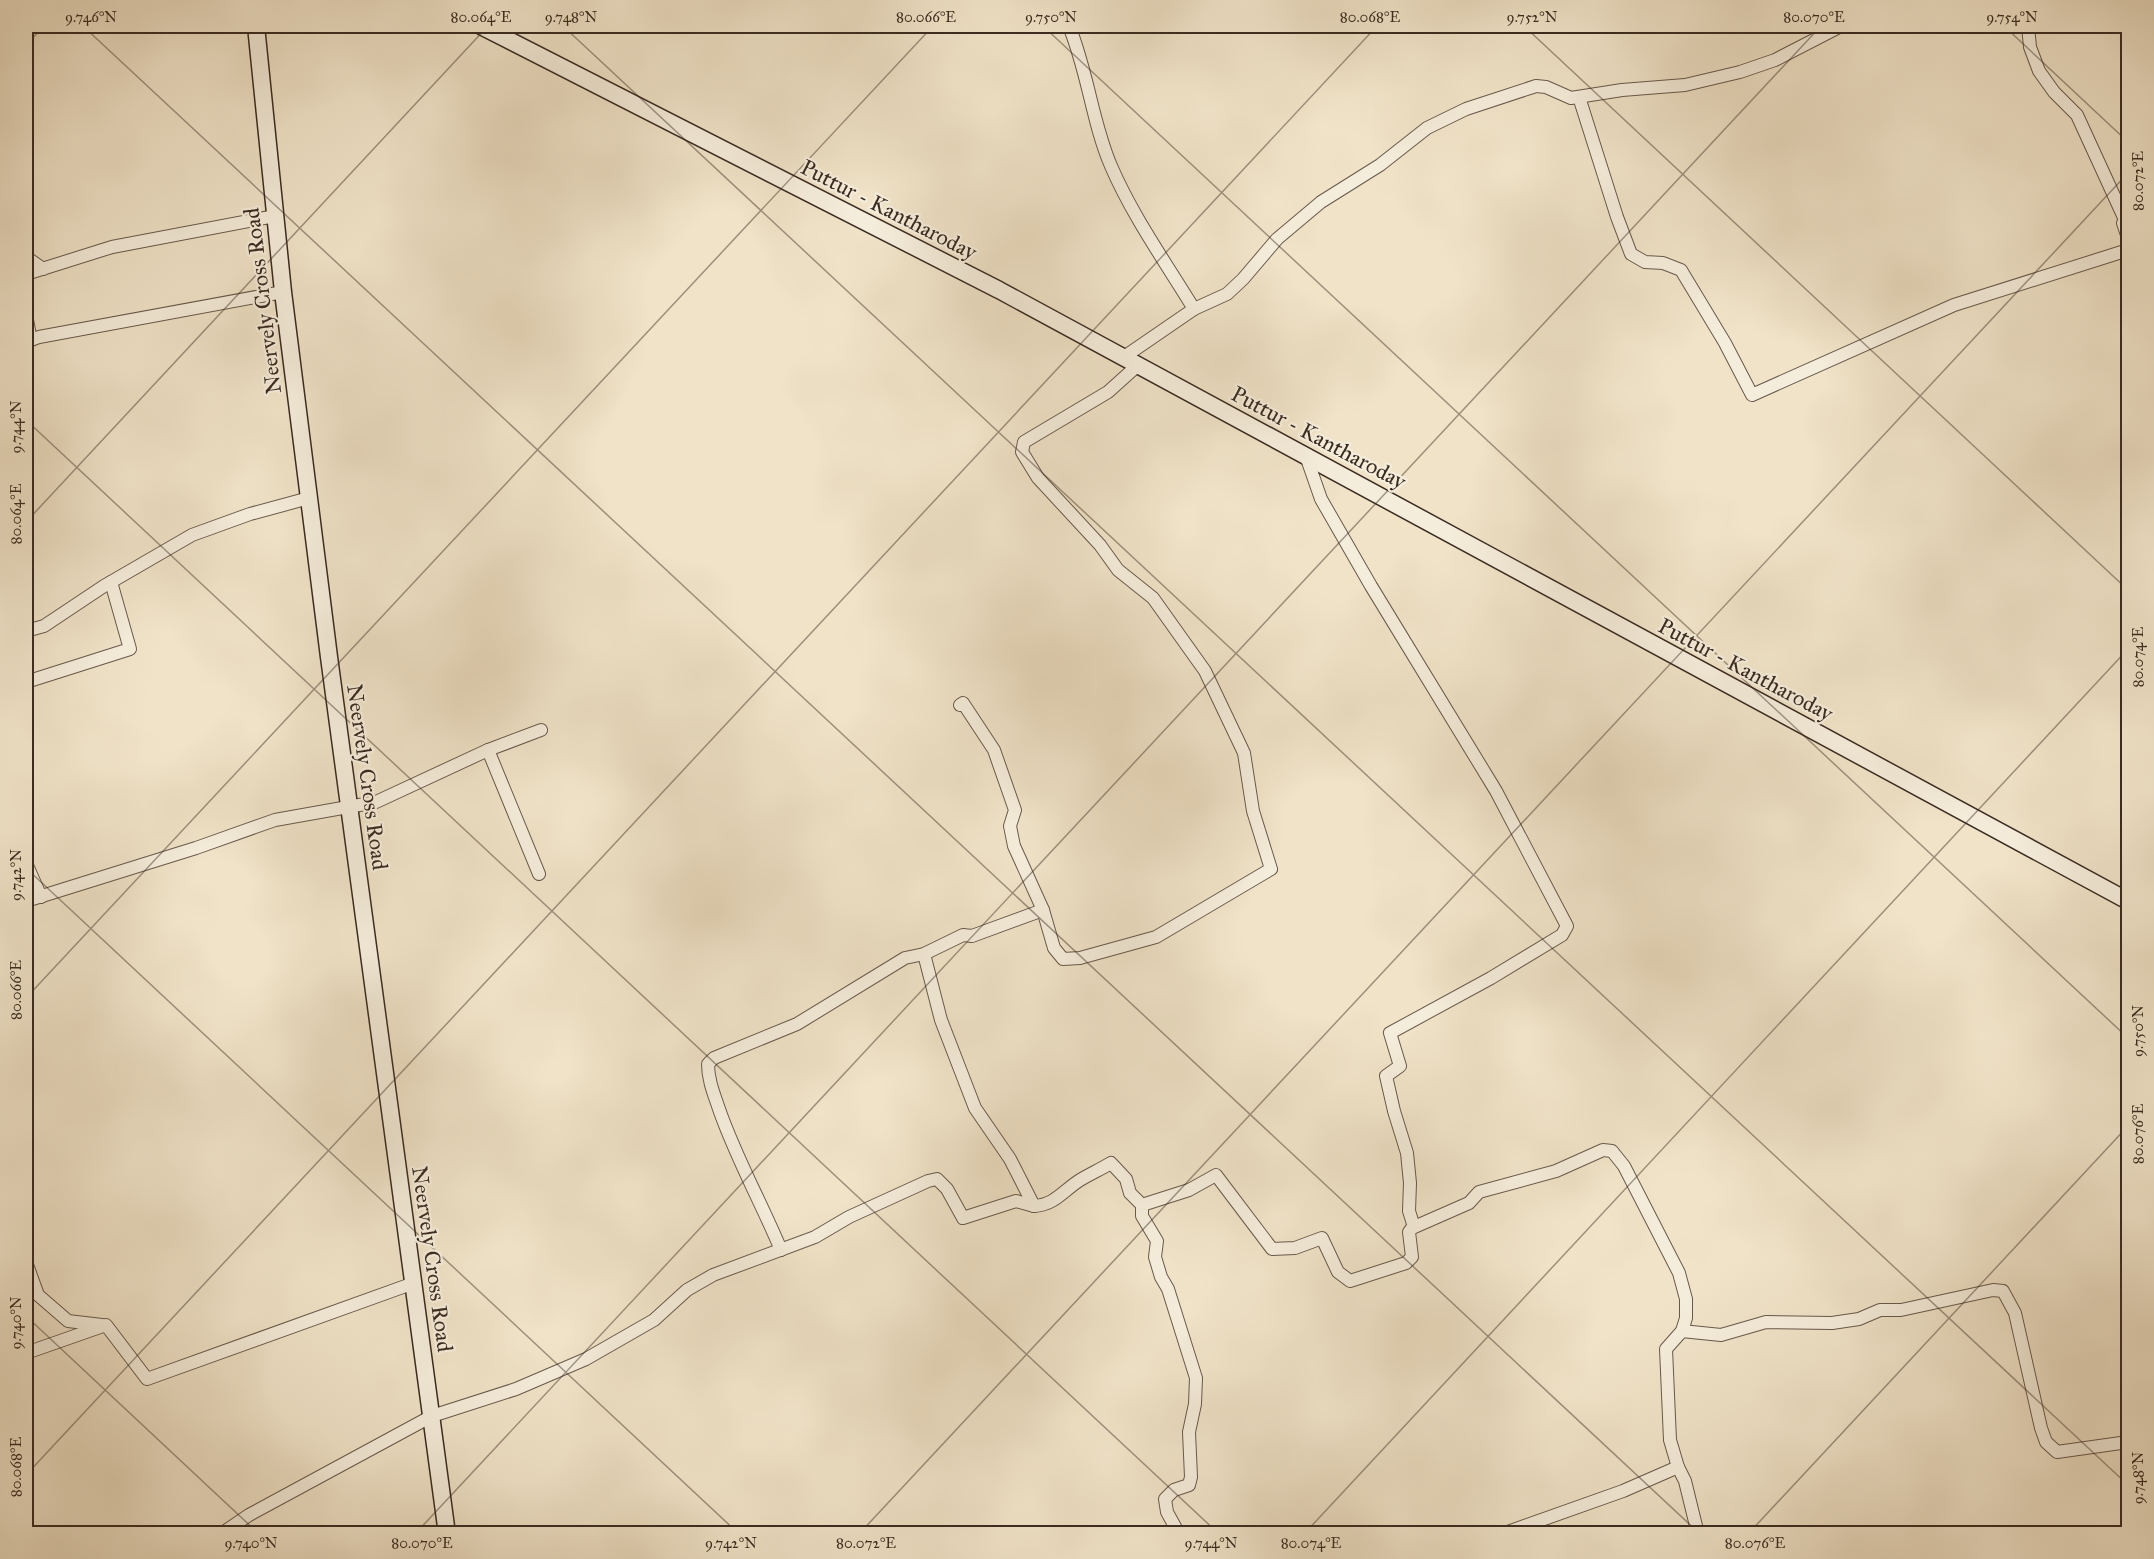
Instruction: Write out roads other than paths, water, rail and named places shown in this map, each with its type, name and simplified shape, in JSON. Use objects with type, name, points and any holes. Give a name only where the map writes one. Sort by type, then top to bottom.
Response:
[{"type":"main road","name":"Neervely Cross Road","points":[[256,26],[283,292],[309,498],[447,1533]]},
{"type":"main road","name":"Puttur - Kantharoday","points":[[481,26],[999,290],[2128,901]]},
{"type":"street","points":[[1069,26],[1080,53],[1103,145],[1111,167],[1131,206],[1194,309]]},
{"type":"street","points":[[960,705],[963,703],[994,750],[1015,810],[1010,826],[1014,846],[1042,910],[1054,948],[1063,959],[1080,958],[1156,937],[1271,869],[1253,811],[1244,753],[1205,671],[1153,598],[1118,570],[1100,545],[1038,478],[1022,452],[1024,442],[1108,392],[1131,361],[1194,309],[1227,294],[1243,279],[1277,238],[1321,202],[1380,165],[1427,128],[1466,109],[1536,86],[1546,87],[1571,98],[1622,90],[1685,85],[1740,72],[1775,60],[1841,26]]},
{"type":"street","points":[[2028,26],[2030,47],[2039,71],[2054,93],[2077,115],[2127,221],[2123,223],[2128,238]]},
{"type":"street","points":[[1579,97],[1631,254],[1645,262],[1663,263],[1681,270],[1725,343],[1752,395],[1954,305],[2128,250]]},
{"type":"street","points":[[26,274],[112,247],[275,216]]},
{"type":"street","points":[[26,257],[43,269]]},
{"type":"street","points":[[26,315],[28,341],[283,292]]},
{"type":"street","points":[[1306,456],[1321,498],[1371,586],[1496,791],[1567,926],[1562,935],[1491,978],[1390,1033],[1400,1066],[1386,1076],[1407,1153],[1410,1183],[1409,1211],[1414,1227]]},
{"type":"street","points":[[26,631],[44,626],[111,582],[192,535],[250,514],[309,498]]},
{"type":"street","points":[[26,682],[130,649],[111,582]]},
{"type":"street","points":[[26,901],[196,848],[275,820],[376,802],[488,750],[541,730]]},
{"type":"street","points":[[488,750],[539,874]]},
{"type":"street","points":[[26,863],[41,897]]},
{"type":"street","points":[[781,1250],[727,1131],[708,1076],[708,1064],[714,1058],[797,1024],[905,958],[924,954],[963,935],[972,936],[1042,910]]},
{"type":"street","points":[[924,954],[941,1020],[975,1108],[1010,1159],[1034,1206]]},
{"type":"street","points":[[1142,1205],[1189,1190],[1216,1175],[1272,1249],[1295,1248],[1322,1238],[1338,1272],[1350,1281],[1406,1263],[1412,1257],[1409,1232],[1414,1227],[1469,1203],[1479,1192],[1556,1171],[1603,1150],[1612,1151],[1624,1166],[1679,1273],[1686,1299],[1686,1318],[1682,1331],[1666,1349],[1670,1440],[1685,1481],[1698,1533]]},
{"type":"street","points":[[221,1533],[249,1515],[432,1416],[516,1389],[586,1359],[654,1320],[687,1290],[713,1275],[815,1237],[849,1217],[928,1181],[937,1179],[947,1188],[963,1218],[1016,1201],[1034,1206],[1044,1205],[1061,1196],[1080,1180],[1111,1163],[1126,1179],[1130,1193],[1142,1205],[1142,1216],[1157,1240],[1155,1257],[1161,1277],[1168,1289],[1196,1378],[1195,1404],[1189,1432],[1191,1477],[1189,1485],[1174,1491],[1165,1499],[1167,1512],[1179,1533]]},
{"type":"street","points":[[26,1262],[38,1295],[68,1321],[106,1325],[147,1380],[414,1283]]},
{"type":"street","points":[[1682,1331],[1720,1335],[1766,1322],[1832,1323],[1880,1311],[1901,1310],[1993,1290],[2003,1291],[2015,1313],[2046,1442],[2057,1452],[2128,1442]]},
{"type":"street","points":[[26,1353],[106,1325]]},
{"type":"street","points":[[1502,1533],[1623,1491],[1678,1467]]}]
